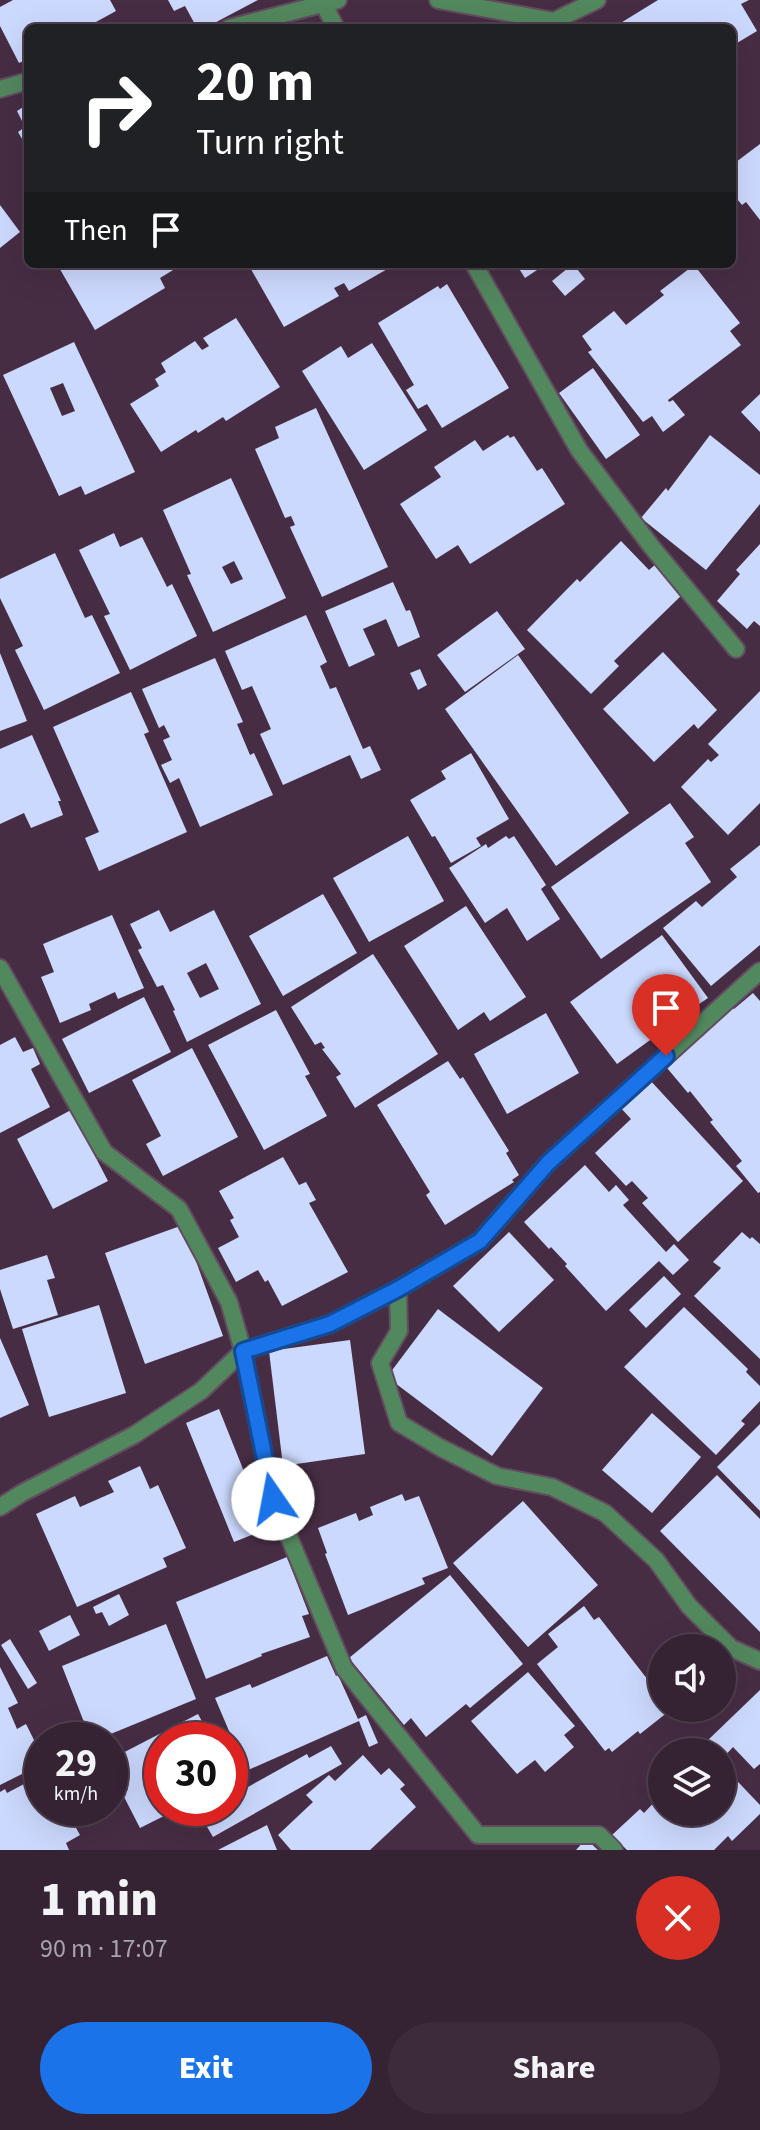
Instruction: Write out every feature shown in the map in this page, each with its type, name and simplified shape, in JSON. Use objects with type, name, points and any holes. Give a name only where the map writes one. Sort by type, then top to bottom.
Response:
[{"type":"street","points":[[438,0],[462,2],[552,24],[597,0]]},
{"type":"street","points":[[245,24],[330,2],[335,24]]},
{"type":"street","points":[[0,89],[24,82]]},
{"type":"street","points":[[477,268],[579,450],[651,546],[736,649]]},
{"type":"street","points":[[0,969],[104,1152],[179,1209],[229,1302],[243,1351],[273,1499],[344,1668],[478,1835],[599,1835],[614,1850]]},
{"type":"street","points":[[0,1507],[134,1435],[201,1391],[243,1351],[330,1324],[480,1241],[548,1163],[760,971]]},
{"type":"street","points":[[398,1289],[399,1331],[380,1363],[399,1423],[497,1476],[552,1487],[605,1513],[656,1560],[689,1606],[731,1648],[760,1661]]},
{"type":"building","points":[[13,0],[110,0],[116,11],[92,24],[24,24],[24,61],[19,63],[0,26],[0,7]]},
{"type":"building","points":[[168,0],[258,0],[213,24],[195,24],[185,6],[174,11]]},
{"type":"building","points":[[658,0],[749,0],[741,4],[757,31],[736,44],[736,24],[619,24]]},
{"type":"building","points":[[24,107],[24,125],[17,111]]},
{"type":"building","points":[[24,128],[24,142],[18,132]]},
{"type":"building","points":[[760,144],[760,220],[746,202],[742,205],[736,198],[736,162]]},
{"type":"building","points":[[0,205],[20,232],[0,248]]},
{"type":"building","points":[[59,268],[176,268],[160,278],[165,288],[95,330]]},
{"type":"building","points":[[250,268],[389,268],[349,291],[344,283],[334,288],[339,296],[284,327]]},
{"type":"building","points":[[519,268],[540,268],[525,278]]},
{"type":"building","points":[[568,268],[576,268],[585,279],[565,296],[552,281]]},
{"type":"building","points":[[690,268],[696,268],[740,323],[730,331],[741,345],[668,400],[673,400],[685,415],[663,432],[652,416],[643,422],[588,352],[592,350],[582,336],[614,311],[626,325],[664,295],[660,291]]},
{"type":"building","points":[[447,284],[509,388],[442,428],[427,404],[418,409],[406,390],[414,385],[378,323],[438,286],[440,289]]},
{"type":"building","points":[[236,318],[280,387],[226,421],[223,417],[161,452],[130,404],[159,386],[155,379],[166,372],[161,363],[195,341],[202,350],[209,346],[203,338]]},
{"type":"building","points":[[74,342],[135,472],[85,495],[81,486],[59,496],[3,375]],"holes":[[[63,383],[75,411],[62,416],[50,388]]]},
{"type":"building","points":[[372,343],[427,430],[364,470],[302,371],[341,346],[348,358]]},
{"type":"building","points":[[593,368],[640,435],[606,459],[559,393]]},
{"type":"building","points":[[760,394],[760,432],[741,412]]},
{"type":"building","points":[[316,408],[388,567],[322,597],[290,527],[295,525],[291,516],[285,518],[255,449],[279,438],[275,427]]},
{"type":"building","points":[[508,435],[510,438],[514,436],[537,471],[542,468],[565,504],[470,564],[458,545],[436,559],[400,504],[441,477],[434,467],[475,440],[483,451]]},
{"type":"building","points":[[710,435],[760,475],[760,504],[706,570],[641,518],[666,488],[668,491]]},
{"type":"building","points":[[231,478],[286,598],[213,632],[187,575],[191,574],[163,510]],"holes":[[[234,561],[243,579],[231,584],[222,567]]]},
{"type":"building","points":[[114,533],[120,547],[142,537],[167,587],[172,584],[197,636],[130,670],[104,616],[110,614],[79,550]]},
{"type":"building","points":[[621,541],[649,570],[656,564],[685,592],[614,661],[619,666],[591,694],[527,630],[577,579],[580,582]]},
{"type":"building","points":[[760,544],[760,626],[754,621],[747,629],[717,601],[740,574],[736,570]]},
{"type":"building","points":[[55,553],[85,618],[92,615],[120,673],[44,710],[15,650],[23,646],[0,598],[0,579]]},
{"type":"building","points":[[393,582],[406,611],[410,610],[420,637],[398,647],[386,619],[363,629],[375,655],[349,667],[325,611]]},
{"type":"building","points":[[497,611],[525,649],[465,692],[437,655]]},
{"type":"building","points":[[306,615],[327,662],[320,666],[330,689],[336,687],[363,749],[370,746],[381,770],[361,779],[350,755],[283,785],[260,734],[271,729],[252,686],[242,690],[225,651]]},
{"type":"building","points":[[663,652],[717,710],[698,729],[694,724],[654,762],[603,709]]},
{"type":"building","points":[[0,653],[27,721],[0,731]]},
{"type":"building","points":[[518,655],[629,813],[556,866],[445,709]]},
{"type":"building","points":[[215,658],[243,722],[237,724],[250,755],[254,753],[273,795],[200,827],[179,778],[170,783],[161,765],[172,760],[163,740],[170,737],[164,725],[159,728],[142,689]]},
{"type":"building","points":[[420,669],[427,685],[418,690],[410,673]]},
{"type":"building","points":[[760,691],[760,803],[728,835],[681,787],[708,759],[711,762],[719,755],[708,744]]},
{"type":"building","points":[[131,692],[149,732],[144,734],[187,832],[99,871],[85,838],[99,832],[53,727]]},
{"type":"building","points":[[32,735],[61,801],[58,801],[63,815],[31,828],[24,813],[0,824],[0,749]]},
{"type":"building","points":[[471,753],[509,819],[476,838],[481,846],[451,863],[410,800],[446,779],[441,771]]},
{"type":"building","points":[[670,803],[694,837],[685,843],[711,882],[601,959],[551,887]]},
{"type":"building","points":[[408,836],[444,901],[369,942],[333,878]]},
{"type":"building","points":[[506,836],[509,839],[514,836],[546,885],[541,889],[560,919],[527,941],[507,908],[485,923],[449,868],[486,844],[488,848]]},
{"type":"building","points":[[760,845],[760,945],[711,986],[663,928],[696,901],[702,907],[737,877],[730,869]]},
{"type":"building","points":[[323,894],[357,953],[283,996],[249,936]]},
{"type":"building","points":[[466,906],[526,997],[490,1021],[484,1012],[458,1030],[404,946]]},
{"type":"building","points":[[159,910],[170,932],[214,910],[261,1004],[187,1042],[163,985],[157,987],[138,950],[142,948],[130,924]],"holes":[[[206,963],[219,989],[200,998],[187,973]]]},
{"type":"building","points":[[112,915],[144,988],[118,999],[115,992],[89,1004],[91,1010],[60,1023],[41,977],[54,972],[43,944]]},
{"type":"building","points":[[662,935],[708,998],[689,1011],[693,1017],[668,1035],[664,1030],[617,1064],[570,1002]]},
{"type":"building","points":[[373,954],[438,1054],[355,1108],[336,1077],[341,1074],[322,1049],[325,1048],[321,1042],[315,1045],[291,1007]]},
{"type":"building","points":[[753,993],[760,1001],[758,1193],[736,1166],[742,1161],[710,1122],[713,1120],[662,1062],[731,1006],[734,1009]]},
{"type":"building","points":[[144,997],[171,1052],[89,1093],[62,1039]]},
{"type":"building","points":[[276,1010],[310,1074],[305,1076],[327,1116],[264,1150],[208,1045]]},
{"type":"building","points":[[546,1013],[579,1073],[507,1114],[474,1054]]},
{"type":"building","points":[[15,1037],[23,1052],[33,1048],[40,1064],[31,1069],[50,1107],[0,1133],[0,1045]]},
{"type":"building","points":[[192,1048],[238,1137],[163,1176],[146,1144],[161,1136],[132,1080]]},
{"type":"building","points":[[448,1061],[460,1079],[463,1077],[509,1151],[506,1153],[519,1175],[512,1180],[514,1182],[445,1225],[426,1195],[430,1192],[377,1105]]},
{"type":"building","points":[[649,1079],[743,1181],[678,1242],[642,1203],[648,1198],[632,1181],[626,1186],[595,1153],[631,1119],[619,1106]]},
{"type":"building","points":[[71,1110],[108,1181],[53,1209],[17,1139]]},
{"type":"building","points":[[283,1157],[299,1185],[306,1182],[316,1200],[309,1203],[348,1272],[282,1306],[268,1280],[265,1282],[258,1270],[236,1282],[218,1248],[239,1237],[230,1220],[234,1218],[219,1191]]},
{"type":"building","points":[[585,1165],[609,1192],[616,1185],[629,1200],[623,1205],[666,1252],[674,1244],[689,1260],[673,1275],[659,1261],[606,1311],[565,1266],[567,1264],[524,1222]]},
{"type":"building","points":[[183,1225],[223,1336],[145,1364],[105,1253]]},
{"type":"building","points":[[509,1232],[554,1280],[499,1332],[453,1286]]},
{"type":"building","points":[[742,1232],[760,1244],[760,1359],[694,1296],[721,1268],[713,1262]]},
{"type":"building","points":[[47,1255],[55,1278],[47,1280],[58,1315],[13,1329],[0,1289],[0,1270]]},
{"type":"building","points":[[664,1276],[681,1294],[646,1328],[629,1310]]},
{"type":"building","points":[[99,1305],[126,1393],[49,1417],[22,1329]]},
{"type":"building","points":[[684,1307],[748,1369],[746,1372],[760,1386],[760,1401],[741,1421],[745,1424],[716,1455],[624,1367]]},
{"type":"building","points":[[438,1309],[543,1388],[492,1456],[387,1377]]},
{"type":"building","points":[[0,1338],[29,1405],[0,1418]]},
{"type":"building","points":[[350,1340],[365,1454],[283,1466],[269,1351]]},
{"type":"building","points":[[219,1409],[267,1529],[234,1542],[186,1423]]},
{"type":"building","points":[[652,1413],[701,1457],[652,1513],[602,1470]]},
{"type":"building","points":[[760,1424],[760,1511],[717,1467]]},
{"type":"building","points":[[140,1466],[150,1489],[158,1485],[186,1548],[163,1558],[167,1567],[77,1607],[36,1514],[75,1496],[80,1507],[114,1492],[108,1481]]},
{"type":"building","points":[[717,1475],[760,1519],[760,1632],[660,1531]]},
{"type":"building","points":[[402,1494],[405,1501],[419,1496],[448,1568],[422,1578],[425,1584],[348,1615],[318,1528],[356,1513],[359,1521],[373,1515],[370,1507]]},
{"type":"building","points":[[523,1501],[598,1585],[528,1647],[453,1563]]},
{"type":"building","points":[[287,1557],[309,1614],[302,1616],[310,1637],[261,1654],[206,1679],[176,1602]]},
{"type":"building","points":[[450,1575],[523,1664],[470,1708],[466,1704],[426,1737],[411,1718],[404,1725],[349,1658]]},
{"type":"building","points":[[119,1594],[129,1615],[109,1626],[102,1612],[96,1614],[93,1607]]},
{"type":"building","points":[[584,1606],[594,1620],[599,1617],[648,1680],[648,1722],[655,1722],[640,1734],[638,1731],[612,1752],[609,1748],[605,1751],[537,1664],[558,1647],[548,1634]]},
{"type":"building","points":[[70,1615],[80,1635],[49,1651],[39,1631]]},
{"type":"building","points":[[166,1624],[196,1699],[128,1727],[128,1722],[84,1722],[62,1666]]},
{"type":"building","points":[[10,1639],[37,1683],[28,1689],[1,1645]]},
{"type":"building","points":[[327,1656],[358,1719],[366,1715],[378,1743],[369,1747],[359,1721],[248,1770],[248,1722],[225,1722],[215,1698],[250,1684],[252,1688]]},
{"type":"building","points":[[0,1667],[18,1703],[8,1708],[17,1729],[24,1725],[24,1773],[0,1785]]},
{"type":"building","points":[[528,1672],[575,1726],[564,1735],[574,1747],[545,1772],[535,1760],[517,1774],[471,1721]]},
{"type":"building","points":[[760,1690],[760,1764],[754,1769],[736,1750],[736,1738],[710,1738],[727,1722],[736,1722],[736,1713]]},
{"type":"building","points":[[198,1714],[202,1722],[183,1722]]},
{"type":"building","points":[[144,1742],[144,1826],[140,1828],[128,1805],[128,1750]]},
{"type":"building","points":[[331,1746],[342,1764],[248,1817],[248,1787],[307,1754],[309,1758]]},
{"type":"building","points":[[363,1755],[381,1775],[389,1768],[405,1785],[400,1789],[416,1807],[370,1850],[291,1850],[278,1835],[313,1802],[306,1795],[329,1775],[335,1781]]},
{"type":"building","points":[[736,1780],[760,1805],[760,1814],[732,1841],[728,1836],[714,1850],[627,1850],[612,1835],[640,1809],[644,1813],[648,1809],[648,1826],[736,1826]]},
{"type":"building","points":[[24,1784],[24,1826],[75,1826],[80,1835],[66,1843],[69,1850],[0,1850],[0,1792],[5,1789],[7,1793]]},
{"type":"building","points":[[267,1825],[277,1850],[218,1850]]},
{"type":"building","points":[[207,1826],[232,1826],[213,1837]]},
{"type":"building","points":[[586,1839],[598,1850],[576,1850]]},
{"type":"route","points":[[273,1499],[243,1351],[330,1324],[480,1241],[548,1163],[666,1056]]}]
